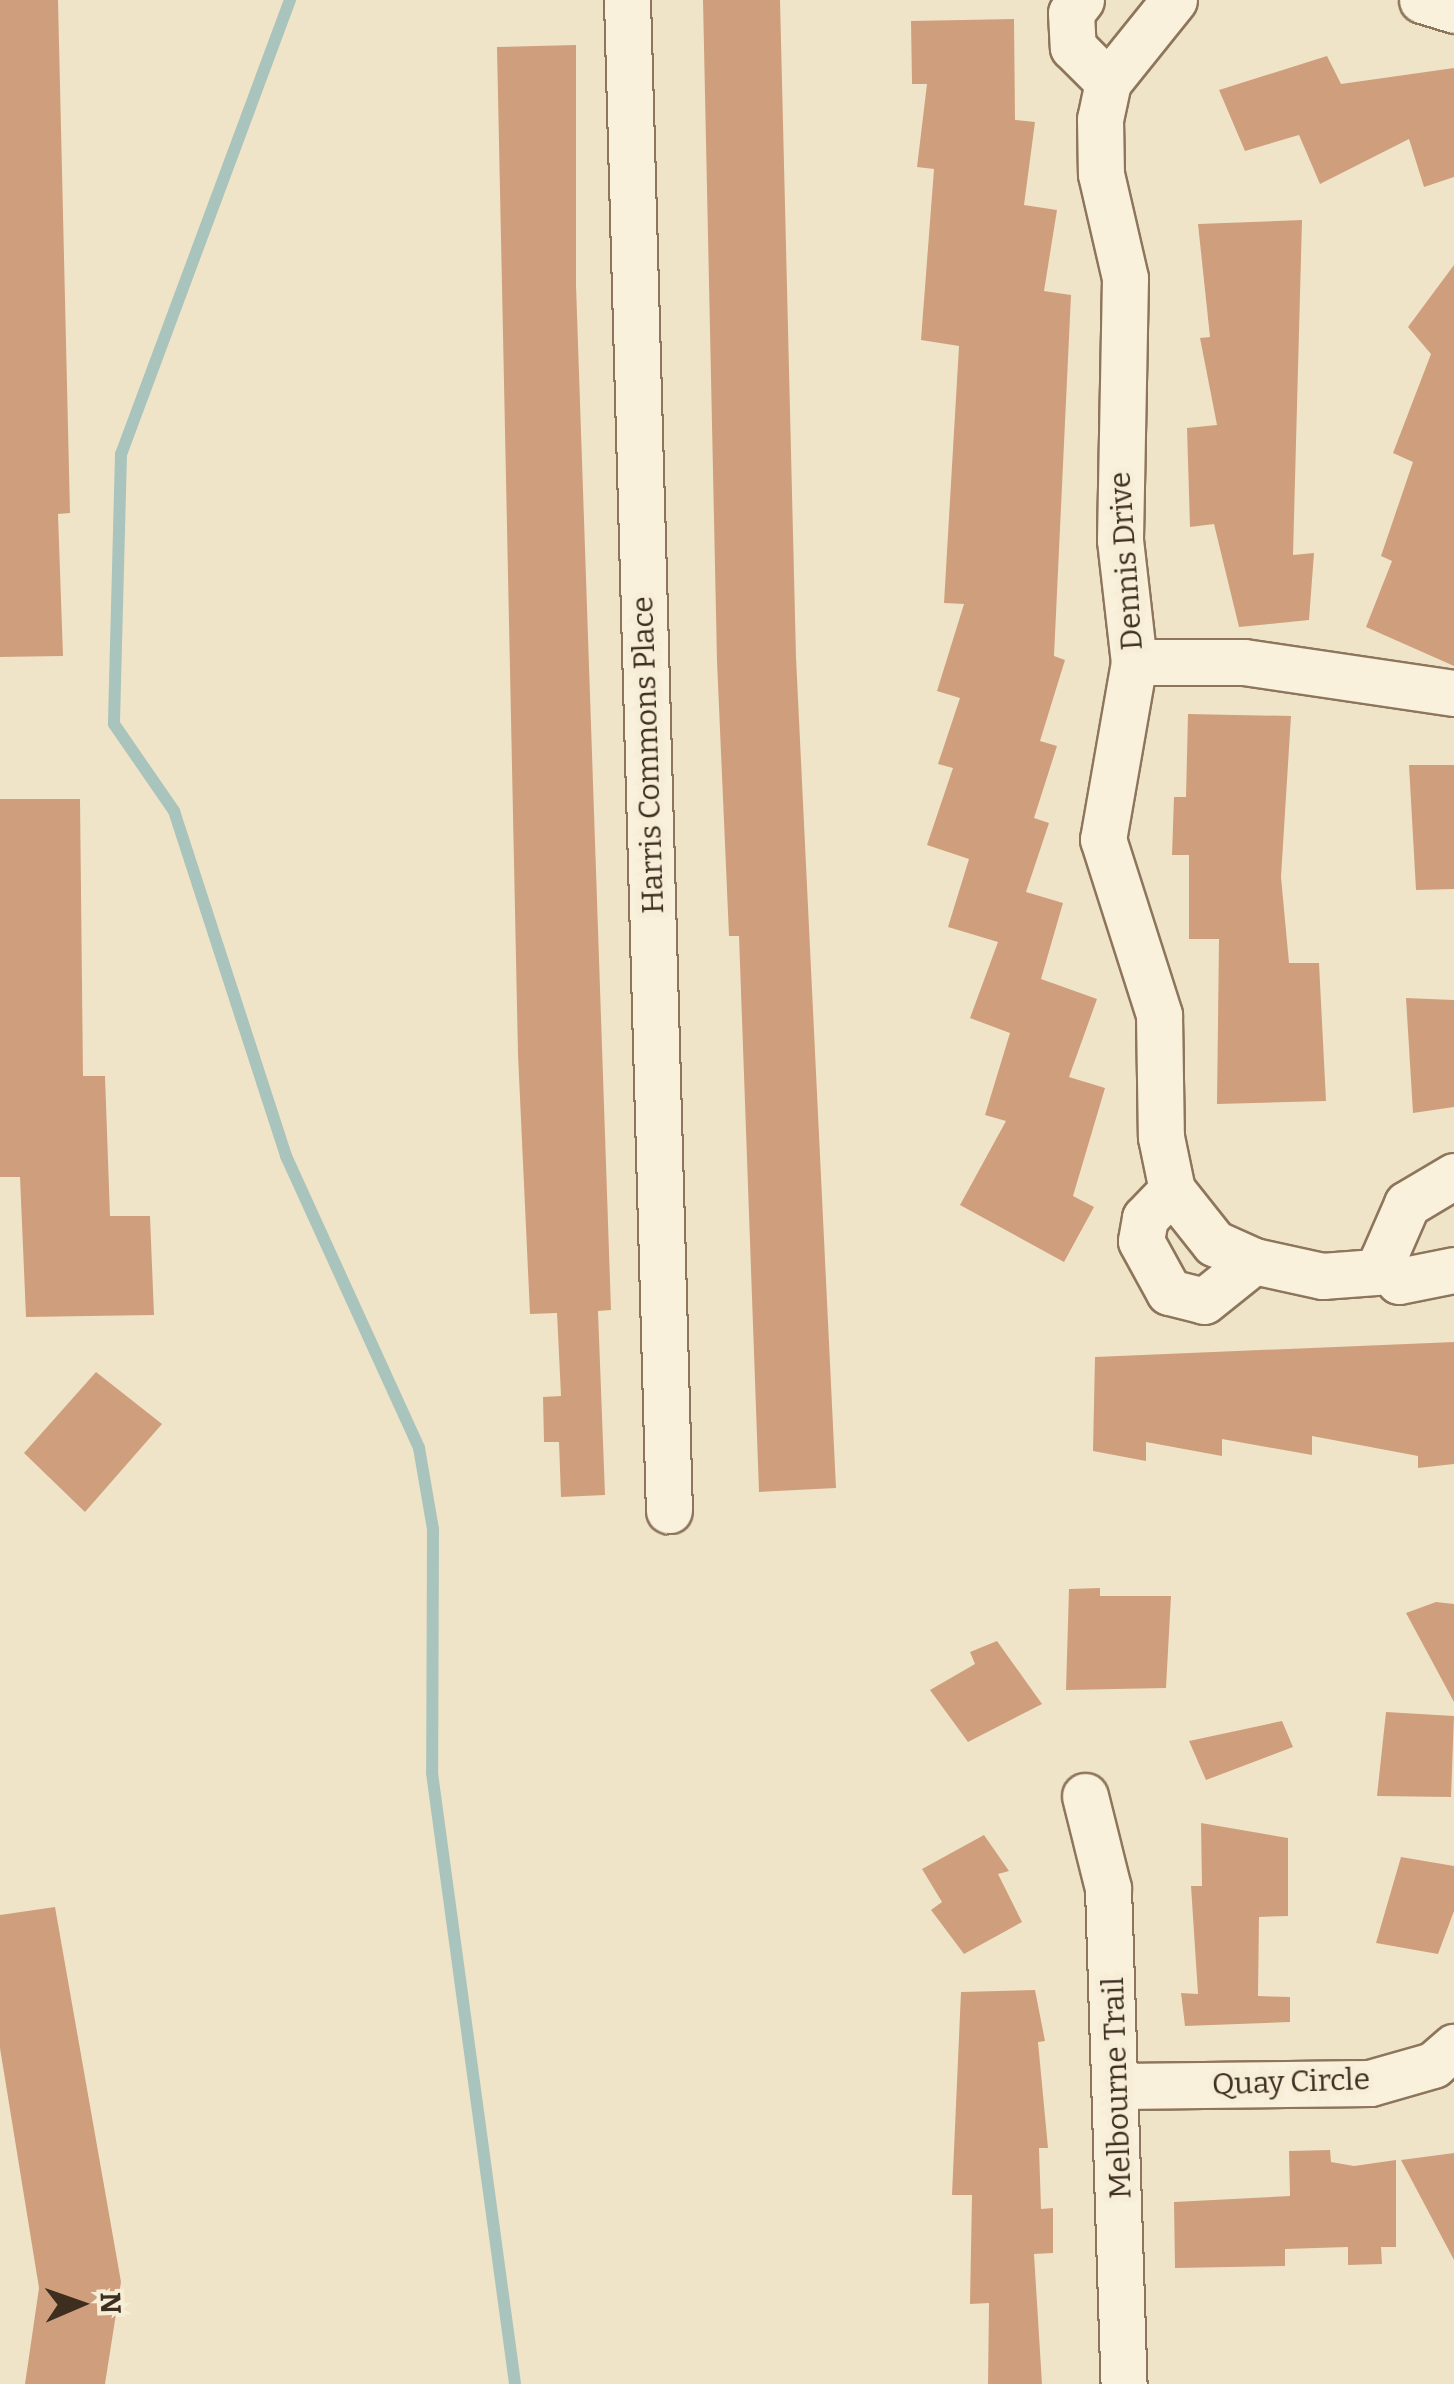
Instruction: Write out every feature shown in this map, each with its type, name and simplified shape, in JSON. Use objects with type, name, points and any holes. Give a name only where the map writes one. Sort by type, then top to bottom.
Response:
[{"type":"street","name":"Harris Commons Place","points":[[627,0],[669,1510]]},
{"type":"street","points":[[1081,0],[1071,14],[1073,47],[1108,82],[1161,3]]},
{"type":"street","points":[[1422,0],[1454,10]]},
{"type":"street","name":"Dennis Drive","points":[[1108,82],[1101,174],[1124,278],[1120,540],[1134,662],[1103,839],[1159,1014],[1160,1137],[1172,1190],[1214,1243],[1254,1261],[1322,1276],[1389,1271],[1415,1282],[1454,1270]]},
{"type":"street","points":[[1134,662],[1282,666],[1454,693]]},
{"type":"street","points":[[1389,1271],[1384,1247],[1407,1204],[1454,1176]]},
{"type":"street","points":[[1172,1190],[1145,1218],[1141,1241],[1168,1292],[1204,1301],[1254,1261]]},
{"type":"street","name":"Melbourne Trail","points":[[1086,1796],[1108,1888],[1120,2086],[1124,2384]]},
{"type":"street","name":"Quay Circle","points":[[1120,2086],[1370,2083],[1433,2065],[1454,2048]]},
{"type":"building","points":[[0,0],[58,0],[70,513],[58,514],[63,656],[0,657]]},
{"type":"building","points":[[703,0],[780,0],[796,657],[836,1488],[759,1492],[739,936],[729,936],[717,661]]},
{"type":"building","points":[[1014,19],[1015,120],[1035,122],[1024,205],[1057,210],[1044,291],[1071,295],[1054,656],[1065,660],[1040,741],[1057,746],[1034,818],[1049,823],[1026,892],[1063,903],[1041,979],[1097,999],[1069,1077],[1105,1088],[1073,1196],[1094,1207],[1064,1262],[960,1205],[1006,1121],[985,1115],[1010,1033],[970,1018],[998,942],[948,927],[969,859],[927,845],[953,768],[938,764],[960,698],[937,691],[964,604],[944,603],[959,346],[921,340],[934,169],[917,167],[927,84],[912,84],[911,21]]},
{"type":"building","points":[[576,45],[576,285],[611,1310],[598,1311],[605,1495],[561,1497],[559,1442],[544,1442],[543,1397],[561,1396],[557,1313],[530,1314],[518,1055],[497,47]]},
{"type":"building","points":[[1327,56],[1341,84],[1454,68],[1454,177],[1424,187],[1409,139],[1320,184],[1299,135],[1245,151],[1219,90]]},
{"type":"building","points":[[1302,220],[1293,555],[1314,553],[1309,620],[1239,627],[1214,524],[1190,527],[1187,428],[1217,425],[1200,338],[1210,337],[1198,224]]},
{"type":"building","points":[[1454,265],[1454,666],[1366,627],[1392,561],[1381,556],[1413,462],[1393,453],[1431,354],[1408,327]]},
{"type":"building","points":[[1188,714],[1291,716],[1281,877],[1289,963],[1319,963],[1326,1101],[1217,1104],[1219,939],[1189,939],[1189,855],[1172,855],[1174,797],[1186,797]]},
{"type":"building","points":[[1409,765],[1454,765],[1454,889],[1416,890]]},
{"type":"building","points":[[0,799],[80,799],[83,1076],[105,1076],[110,1216],[150,1216],[154,1315],[26,1317],[20,1177],[0,1177]]},
{"type":"building","points":[[1406,998],[1454,1000],[1454,1107],[1413,1113]]},
{"type":"building","points":[[1454,1342],[1454,1464],[1418,1468],[1418,1456],[1312,1436],[1312,1455],[1222,1439],[1222,1456],[1146,1442],[1146,1461],[1093,1451],[1095,1357]]},
{"type":"building","points":[[96,1372],[162,1424],[85,1512],[24,1453]]},
{"type":"building","points":[[1100,1588],[1100,1596],[1171,1596],[1166,1688],[1066,1690],[1069,1589]]},
{"type":"building","points":[[1436,1602],[1454,1604],[1454,1702],[1406,1613]]},
{"type":"building","points":[[997,1641],[1042,1704],[968,1742],[930,1690],[975,1664],[970,1652]]},
{"type":"building","points":[[1386,1712],[1454,1716],[1451,1797],[1377,1796]]},
{"type":"building","points":[[1282,1721],[1293,1747],[1206,1780],[1189,1741]]},
{"type":"building","points":[[1201,1823],[1288,1838],[1288,1916],[1259,1917],[1258,1996],[1290,1997],[1290,2022],[1185,2026],[1181,1993],[1198,1994],[1191,1886],[1202,1886]]},
{"type":"building","points":[[984,1835],[1009,1871],[998,1874],[1022,1922],[964,1954],[931,1910],[942,1902],[922,1869]]},
{"type":"building","points":[[1401,1857],[1454,1866],[1454,1911],[1438,1954],[1376,1943]]},
{"type":"building","points":[[55,1907],[121,2282],[105,2384],[25,2384],[39,2288],[0,2048],[0,1915]]},
{"type":"building","points":[[1035,1990],[1045,2041],[1038,2042],[1048,2148],[1039,2148],[1041,2209],[1053,2208],[1053,2253],[1034,2254],[1042,2384],[988,2384],[989,2303],[970,2304],[972,2195],[952,2195],[961,1992]]},
{"type":"building","points":[[1330,2150],[1331,2162],[1354,2166],[1396,2160],[1396,2247],[1381,2247],[1382,2264],[1348,2265],[1348,2247],[1285,2249],[1285,2266],[1175,2268],[1174,2202],[1290,2196],[1289,2151]]},
{"type":"building","points":[[1454,2153],[1454,2260],[1401,2160]]},
{"type":"waterway","points":[[290,0],[121,454],[114,724],[174,811],[286,1156],[419,1448],[433,1529],[432,1773],[515,2384]]}]
